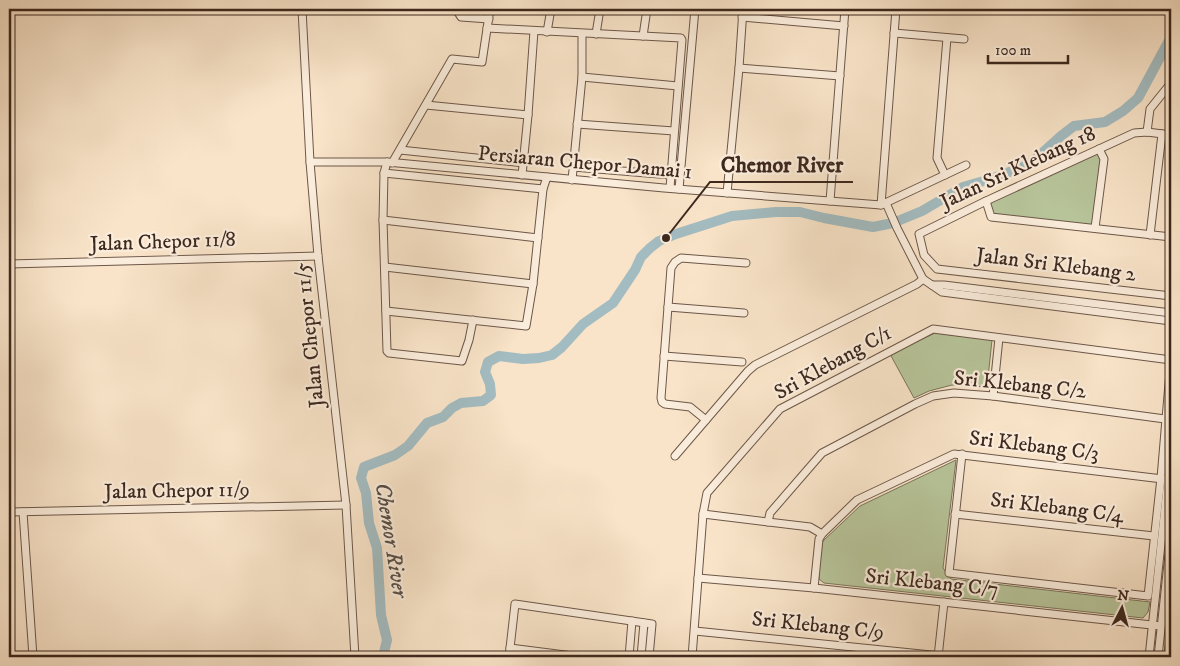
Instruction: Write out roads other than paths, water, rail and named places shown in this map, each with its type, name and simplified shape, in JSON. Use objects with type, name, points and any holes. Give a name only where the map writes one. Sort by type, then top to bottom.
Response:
[{"type":"street","name":"Jalan Chepor 11/5","points":[[302,9],[310,162],[318,256],[346,505],[355,657]]},
{"type":"street","points":[[456,9],[461,17],[489,19]]},
{"type":"street","points":[[473,320],[462,362],[389,354],[387,351],[383,220],[384,173],[400,150],[452,59],[482,62],[490,9]]},
{"type":"street","points":[[547,32],[551,9]]},
{"type":"street","points":[[596,34],[600,9]]},
{"type":"street","points":[[643,36],[647,9]]},
{"type":"street","points":[[679,189],[695,9]]},
{"type":"street","points":[[727,193],[739,68],[742,9]]},
{"type":"street","points":[[830,201],[845,9]]},
{"type":"street","points":[[896,9],[884,204],[923,279],[942,292],[1171,321]]},
{"type":"street","points":[[742,17],[844,26]]},
{"type":"street","points":[[488,28],[534,32],[679,38],[682,40],[670,188]]},
{"type":"street","points":[[522,175],[534,32]]},
{"type":"street","points":[[572,180],[582,77],[582,34]]},
{"type":"street","points":[[894,34],[964,40]]},
{"type":"street","points":[[944,175],[937,158],[946,38]]},
{"type":"street","points":[[739,68],[840,76]]},
{"type":"street","points":[[582,77],[678,86]]},
{"type":"street","points":[[1147,132],[1150,109],[1171,83]]},
{"type":"street","points":[[426,104],[528,115]]},
{"type":"street","points":[[577,124],[674,131]]},
{"type":"street","name":"Jalan Sri Klebang 18","points":[[937,268],[924,255],[919,234],[1134,133],[1147,132],[1171,135]]},
{"type":"street","points":[[1150,235],[1162,134]]},
{"type":"street","points":[[1095,228],[1104,159],[1099,149]]},
{"type":"street","points":[[400,150],[524,163]]},
{"type":"street","name":"Persiaran Chepor Damai 1","points":[[310,162],[390,163],[727,193],[884,204]]},
{"type":"street","points":[[884,204],[966,165]]},
{"type":"street","points":[[573,167],[671,175]]},
{"type":"street","points":[[384,173],[543,189]]},
{"type":"street","points":[[386,311],[526,326],[543,189],[547,178]]},
{"type":"street","points":[[986,202],[991,217],[1171,237]]},
{"type":"street","points":[[383,220],[538,238]]},
{"type":"street","name":"Jalan Chepor 11/8","points":[[9,264],[318,256]]},
{"type":"street","points":[[706,420],[690,407],[665,404],[661,398],[671,268],[681,258],[746,264]]},
{"type":"street","points":[[385,268],[532,284]]},
{"type":"street","name":"Jalan Sri Klebang 2","points":[[937,268],[1171,296]]},
{"type":"street","points":[[675,456],[755,365],[917,284],[923,279]]},
{"type":"street","points":[[932,285],[1171,313]]},
{"type":"street","points":[[668,307],[744,312]]},
{"type":"street","name":"Sri Klebang C/1","points":[[692,657],[703,514],[707,493],[780,408],[933,329],[1171,360]]},
{"type":"street","points":[[993,396],[999,338]]},
{"type":"street","points":[[664,356],[742,362]]},
{"type":"street","points":[[962,454],[949,573],[1148,596],[1154,536],[1167,479],[1165,420],[1171,360]]},
{"type":"street","name":"Sri Klebang C/2","points":[[768,522],[770,513],[822,453],[933,396],[954,393],[993,396],[1165,420]]},
{"type":"street","points":[[1149,657],[1171,450]]},
{"type":"street","name":"Sri Klebang C/3","points":[[822,534],[858,500],[954,454],[1167,479]]},
{"type":"street","name":"Jalan Chepor 11/9","points":[[9,512],[346,505]]},
{"type":"street","points":[[23,512],[33,657]]},
{"type":"street","points":[[703,514],[810,526],[822,534],[818,543],[814,588]]},
{"type":"street","name":"Sri Klebang C/4","points":[[955,514],[1154,536]]},
{"type":"street","points":[[1158,657],[1171,535]]},
{"type":"street","name":"Sri Klebang C/7","points":[[698,578],[814,588],[1161,626]]},
{"type":"street","points":[[938,657],[944,602]]},
{"type":"street","points":[[509,657],[515,604],[648,623]]},
{"type":"street","points":[[629,657],[632,621]]},
{"type":"street","points":[[641,657],[648,623]]},
{"type":"street","points":[[648,623],[649,657]]},
{"type":"street","name":"Sri Klebang C/9","points":[[695,631],[951,657]]},
{"type":"street","points":[[510,648],[581,657]]},
{"type":"street","points":[[864,657],[865,648]]},
{"type":"waterway","name":"Chemor River","points":[[383,657],[387,640],[381,615],[377,548],[369,523],[366,493],[361,478],[364,467],[395,455],[408,446],[427,423],[443,417],[452,408],[461,403],[483,401],[491,395],[490,384],[485,372],[488,362],[499,356],[523,359],[552,355],[583,324],[613,303],[635,270],[641,257],[650,248],[659,241],[676,234],[732,216],[776,212],[800,212],[873,227],[893,223],[922,211],[963,187],[994,178],[1030,164],[1074,126],[1105,122],[1123,111],[1138,98],[1171,37]]},
{"type":"place","name":"Chemor River","points":[[666,238]]}]
